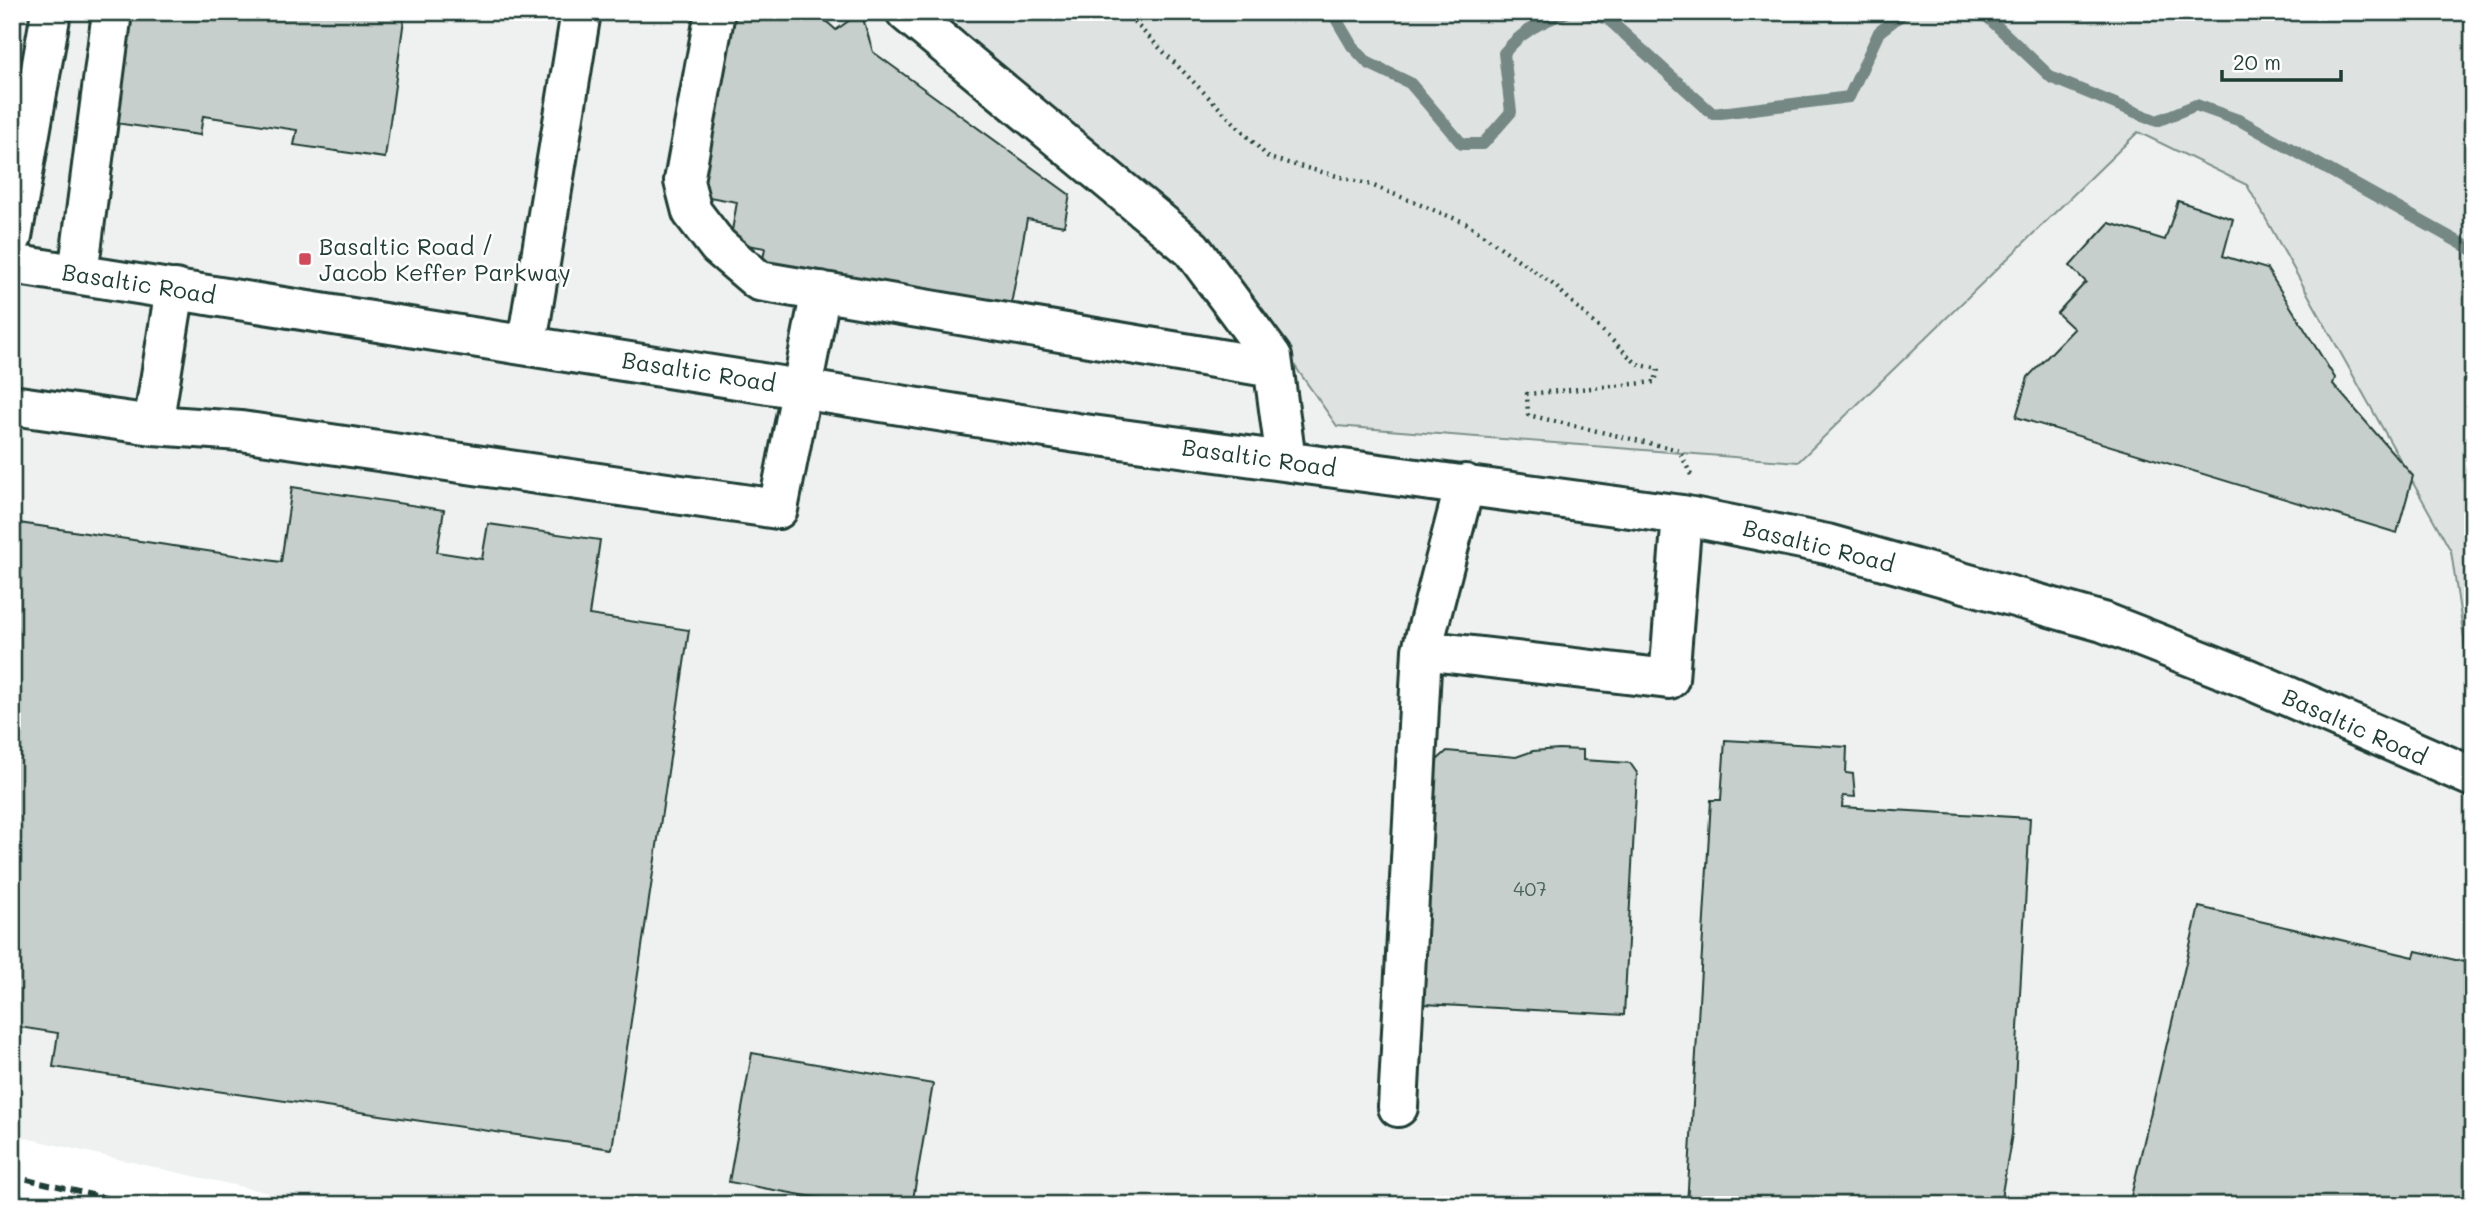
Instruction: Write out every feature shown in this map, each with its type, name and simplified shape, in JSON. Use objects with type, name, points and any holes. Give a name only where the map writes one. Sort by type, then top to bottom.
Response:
[{"type":"street","points":[[12,237],[51,12]]},
{"type":"street","points":[[78,274],[112,12]]},
{"type":"street","points":[[527,343],[581,12]]},
{"type":"street","points":[[715,12],[684,181],[692,212],[718,246],[759,281],[1273,368]]},
{"type":"street","points":[[906,12],[1192,249],[1272,357],[1286,461]]},
{"type":"street","name":"Basaltic Road","points":[[12,264],[527,343],[1077,433],[1465,484],[1688,499],[1828,544],[2103,622],[2246,678],[2473,777]]},
{"type":"street","points":[[153,425],[175,289]]},
{"type":"street","points":[[12,405],[153,425],[241,431],[778,509],[821,291]]},
{"type":"street","points":[[1398,1107],[1422,650],[1465,484]]},
{"type":"street","points":[[1422,650],[1669,679],[1688,499]]},
{"type":"path","points":[[1124,12],[1269,158],[1371,185],[1466,223],[1554,285],[1637,364],[1658,369],[1655,382],[1527,394],[1528,415],[1679,450],[1688,499]]},
{"type":"shaded area","points":[[12,12],[892,12],[1229,272],[1337,426],[1798,462],[2138,132],[2247,185],[2451,551],[2473,700],[2473,1205],[322,1205],[12,1135]]},
{"type":"shaded area","points":[[892,12],[2473,12],[2473,700],[2451,551],[2247,185],[2138,132],[1798,462],[1337,426],[1229,272]]},
{"type":"building","points":[[116,12],[405,12],[385,158],[294,145],[297,130],[203,116],[200,135],[101,121]]},
{"type":"building","points":[[731,12],[816,12],[836,30],[861,12],[873,52],[1070,195],[1064,226],[1027,219],[1009,315],[761,270],[765,248],[730,242],[737,202],[698,195]]},
{"type":"building","points":[[2178,201],[2233,219],[2223,256],[2267,269],[2335,378],[2333,384],[2413,476],[2397,533],[2016,417],[2028,377],[2074,329],[2057,313],[2086,282],[2070,266],[2109,223],[2165,240]]},
{"type":"building","points":[[292,487],[444,510],[437,552],[482,559],[488,524],[600,540],[589,615],[689,630],[612,1149],[53,1067],[58,1033],[12,1026],[12,522],[281,562]]},
{"type":"building","points":[[1725,740],[1847,747],[1846,773],[1853,774],[1855,797],[1843,796],[1842,807],[2030,818],[2012,1134],[2000,1205],[1687,1205],[1711,800],[1721,800]]},
{"type":"building","points":[[1583,750],[1583,760],[1630,763],[1637,773],[1624,1015],[1424,1004],[1436,761],[1447,751],[1516,757],[1533,751]]},
{"type":"building","points":[[2199,907],[2414,957],[2416,951],[2473,964],[2473,1205],[2129,1205]]},
{"type":"building","points":[[752,1053],[933,1084],[912,1205],[859,1205],[729,1182]]},
{"type":"waterway","points":[[1332,12],[1352,46],[1368,63],[1410,83],[1462,144],[1483,144],[1511,112],[1504,53],[1533,28],[1568,12]]},
{"type":"waterway","points":[[1582,12],[1608,19],[1713,114],[1849,97],[1879,32],[1905,12]]},
{"type":"waterway","points":[[1982,12],[2052,78],[2157,121],[2196,105],[2241,121],[2473,250]]},
{"type":"railway","points":[[12,1176],[138,1205]]},
{"type":"railway","points":[[12,1195],[55,1205]]},
{"type":"place","name":"Basaltic Road / Jacob Keffer Parkway","points":[[305,259]]}]
